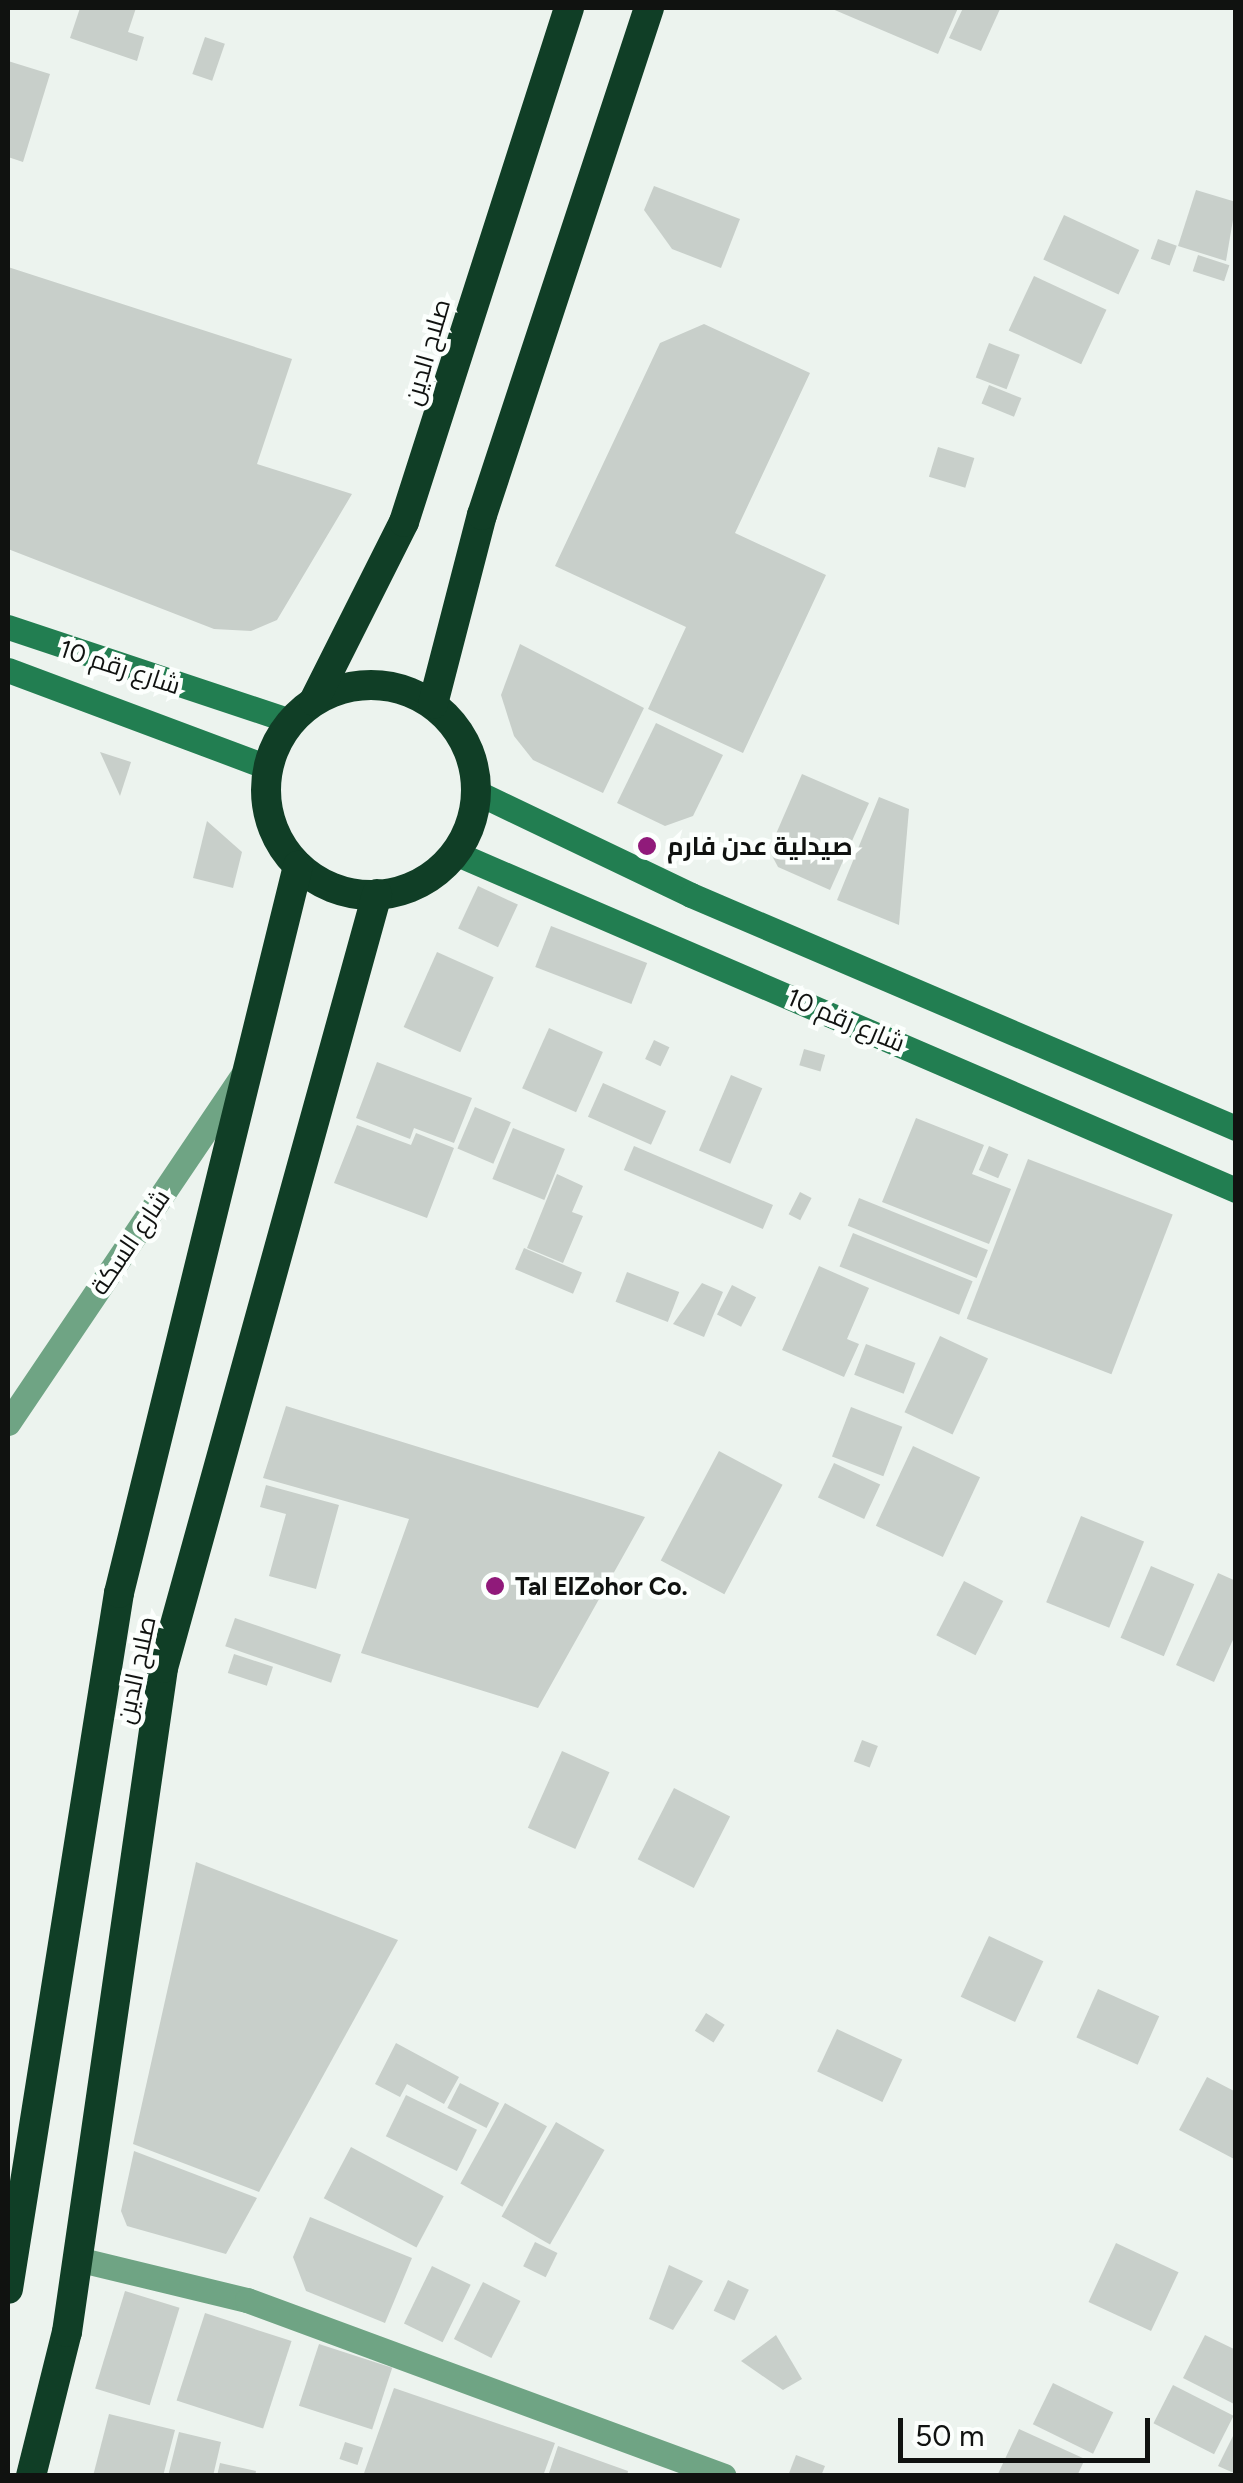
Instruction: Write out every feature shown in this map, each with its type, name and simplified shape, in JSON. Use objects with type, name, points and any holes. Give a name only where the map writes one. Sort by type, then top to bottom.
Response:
[{"type":"highway","name":"صلاح الدين","points":[[302,711],[404,522],[569,8]]},
{"type":"highway","points":[[432,704],[482,516],[650,8]]},
{"type":"highway","points":[[372,684],[432,704],[456,728],[476,792],[455,853],[429,878],[377,894],[327,886],[298,866],[276,838],[267,767],[302,711],[372,684]]},
{"type":"highway","name":"صلاح الدين","points":[[8,2289],[119,1593],[298,866]]},
{"type":"highway","name":"صلاح الدين","points":[[30,2476],[77,2259],[163,1668],[377,894]]},
{"type":"main road","name":"شارع رقم 10","points":[[8,627],[302,711]]},
{"type":"main road","name":"شارع رقم 10","points":[[8,670],[267,767]]},
{"type":"main road","points":[[476,792],[691,895],[1236,1128]]},
{"type":"main road","name":"شارع رقم 10","points":[[455,853],[1236,1190]]},
{"type":"street","name":"شارع السكة","points":[[8,1423],[252,1061]]},
{"type":"street","points":[[77,2259],[248,2300],[724,2476]]},
{"type":"building","points":[[80,8],[136,8],[128,32],[144,37],[137,61],[70,38]]},
{"type":"building","points":[[830,8],[958,8],[938,54]]},
{"type":"building","points":[[963,8],[1000,9],[981,51],[949,38]]},
{"type":"building","points":[[205,37],[225,44],[212,81],[192,74]]},
{"type":"building","points":[[8,61],[50,74],[23,162],[8,157]]},
{"type":"building","points":[[654,186],[740,219],[721,268],[672,249],[644,210]]},
{"type":"building","points":[[1196,190],[1236,202],[1226,261],[1178,246]]},
{"type":"building","points":[[1064,215],[1139,250],[1119,294],[1043,259]]},
{"type":"building","points":[[1158,239],[1177,246],[1170,266],[1151,259]]},
{"type":"building","points":[[1198,255],[1229,265],[1224,281],[1193,271]]},
{"type":"building","points":[[8,267],[292,359],[257,464],[352,494],[277,620],[251,631],[214,629],[8,549]]},
{"type":"building","points":[[1034,276],[1107,310],[1081,364],[1009,330]]},
{"type":"building","points":[[704,324],[810,373],[735,533],[826,575],[743,753],[648,709],[686,627],[555,566],[660,343]]},
{"type":"building","points":[[989,343],[1020,355],[1007,389],[976,378]]},
{"type":"building","points":[[989,385],[1021,398],[1014,417],[982,404]]},
{"type":"building","points":[[938,447],[974,458],[965,488],[929,477]]},
{"type":"building","points":[[520,644],[644,708],[603,793],[533,760],[514,736],[501,695]]},
{"type":"building","points":[[656,723],[723,755],[693,816],[665,826],[617,803]]},
{"type":"building","points":[[100,752],[131,762],[120,796]]},
{"type":"building","points":[[802,774],[869,803],[830,890],[778,867],[769,850]]},
{"type":"building","points":[[879,797],[909,809],[899,925],[837,900]]},
{"type":"building","points":[[207,821],[242,852],[233,888],[193,878]]},
{"type":"building","points":[[478,886],[518,905],[498,947],[458,929]]},
{"type":"building","points":[[551,926],[647,963],[631,1004],[535,967]]},
{"type":"building","points":[[437,952],[494,977],[460,1052],[404,1027]]},
{"type":"building","points":[[549,1028],[603,1052],[576,1112],[522,1088]]},
{"type":"building","points":[[654,1040],[669,1047],[661,1066],[645,1059]]},
{"type":"building","points":[[804,1049],[825,1055],[820,1071],[799,1065]]},
{"type":"building","points":[[377,1062],[472,1098],[454,1143],[414,1128],[410,1139],[356,1118]]},
{"type":"building","points":[[731,1075],[762,1088],[730,1164],[699,1150]]},
{"type":"building","points":[[603,1083],[666,1111],[651,1145],[588,1117]]},
{"type":"building","points":[[475,1107],[511,1122],[493,1164],[457,1148]]},
{"type":"building","points":[[916,1118],[984,1145],[972,1174],[1011,1189],[989,1244],[882,1202]]},
{"type":"building","points":[[357,1125],[411,1145],[416,1133],[454,1148],[427,1218],[334,1183]]},
{"type":"building","points":[[513,1128],[565,1149],[544,1200],[492,1179]]},
{"type":"building","points":[[634,1146],[773,1205],[763,1229],[624,1170]]},
{"type":"building","points":[[989,1146],[1008,1154],[998,1178],[979,1170]]},
{"type":"building","points":[[1028,1159],[1173,1215],[1111,1374],[967,1319]]},
{"type":"building","points":[[557,1174],[583,1186],[572,1212],[583,1216],[563,1263],[527,1248]]},
{"type":"building","points":[[800,1192],[812,1198],[800,1220],[789,1214]]},
{"type":"building","points":[[859,1198],[988,1250],[977,1278],[848,1226]]},
{"type":"building","points":[[853,1233],[973,1281],[959,1315],[840,1266]]},
{"type":"building","points":[[524,1248],[582,1273],[573,1294],[515,1269]]},
{"type":"building","points":[[819,1266],[869,1288],[847,1339],[859,1344],[844,1377],[782,1350]]},
{"type":"building","points":[[627,1272],[679,1292],[668,1322],[616,1302]]},
{"type":"building","points":[[702,1283],[723,1292],[704,1337],[673,1324]]},
{"type":"building","points":[[732,1285],[756,1297],[741,1327],[717,1314]]},
{"type":"building","points":[[940,1336],[988,1358],[953,1435],[905,1412]]},
{"type":"building","points":[[866,1344],[915,1363],[904,1394],[854,1375]]},
{"type":"building","name":"Tal ElZohor Co.","points":[[286,1406],[645,1517],[538,1708],[361,1653],[409,1519],[263,1478]]},
{"type":"building","points":[[851,1407],[902,1427],[883,1476],[832,1456]]},
{"type":"building","points":[[913,1446],[980,1477],[943,1557],[876,1526]]},
{"type":"building","points":[[719,1451],[783,1485],[724,1594],[661,1560]]},
{"type":"building","points":[[834,1463],[880,1485],[864,1519],[818,1497]]},
{"type":"building","points":[[266,1485],[339,1505],[316,1589],[269,1576],[286,1514],[260,1507]]},
{"type":"building","points":[[1081,1516],[1144,1541],[1109,1628],[1046,1602]]},
{"type":"building","points":[[1151,1566],[1194,1584],[1164,1656],[1121,1638]]},
{"type":"building","points":[[1218,1573],[1236,1581],[1236,1633],[1214,1682],[1176,1665]]},
{"type":"building","points":[[964,1581],[1003,1601],[976,1655],[936,1635]]},
{"type":"building","points":[[235,1618],[341,1654],[331,1683],[225,1646]]},
{"type":"building","points":[[234,1654],[273,1667],[267,1686],[228,1673]]},
{"type":"building","points":[[862,1740],[878,1746],[870,1768],[854,1761]]},
{"type":"building","points":[[562,1751],[610,1772],[575,1849],[528,1828]]},
{"type":"building","points":[[674,1788],[730,1817],[694,1888],[638,1859]]},
{"type":"building","points":[[196,1862],[398,1940],[259,2192],[133,2144]]},
{"type":"building","points":[[989,1936],[1043,1961],[1015,2022],[961,1997]]},
{"type":"building","points":[[1098,1989],[1159,2016],[1138,2065],[1076,2037]]},
{"type":"building","points":[[706,2013],[725,2025],[714,2042],[695,2031]]},
{"type":"building","points":[[837,2029],[902,2059],[882,2102],[817,2072]]},
{"type":"building","points":[[396,2043],[459,2077],[444,2104],[407,2084],[400,2097],[375,2084]]},
{"type":"building","points":[[1207,2077],[1236,2092],[1236,2160],[1179,2130]]},
{"type":"building","points":[[460,2083],[499,2103],[486,2128],[447,2108]]},
{"type":"building","points":[[406,2095],[477,2130],[457,2171],[386,2136]]},
{"type":"building","points":[[505,2103],[547,2126],[502,2207],[460,2183]]},
{"type":"building","points":[[556,2122],[604,2150],[550,2244],[501,2216]]},
{"type":"building","points":[[351,2147],[444,2196],[416,2248],[324,2198]]},
{"type":"building","points":[[134,2151],[257,2198],[226,2254],[127,2226],[121,2211]]},
{"type":"building","points":[[310,2217],[412,2258],[385,2323],[306,2291],[293,2257]]},
{"type":"building","points":[[535,2242],[557,2253],[546,2277],[523,2266]]},
{"type":"building","points":[[1116,2243],[1179,2272],[1151,2331],[1089,2302]]},
{"type":"building","points":[[669,2265],[703,2281],[673,2330],[649,2319]]},
{"type":"building","points":[[432,2266],[471,2285],[443,2342],[404,2324]]},
{"type":"building","points":[[728,2280],[749,2290],[734,2321],[714,2311]]},
{"type":"building","points":[[483,2282],[520,2301],[491,2358],[454,2339]]},
{"type":"building","points":[[125,2291],[180,2308],[150,2405],[95,2389]]},
{"type":"building","points":[[205,2313],[292,2341],[263,2429],[177,2400]]},
{"type":"building","points":[[776,2335],[802,2379],[783,2390],[741,2361]]},
{"type":"building","points":[[1205,2335],[1236,2350],[1236,2405],[1183,2378]]},
{"type":"building","points":[[319,2344],[392,2368],[372,2430],[299,2406]]},
{"type":"building","points":[[1053,2383],[1113,2412],[1093,2454],[1033,2424]]},
{"type":"building","points":[[1173,2385],[1234,2416],[1214,2454],[1153,2423]]},
{"type":"building","points":[[394,2388],[555,2443],[543,2476],[363,2476]]},
{"type":"building","points":[[109,2414],[175,2430],[163,2476],[93,2476]]},
{"type":"building","points":[[1019,2429],[1085,2459],[1077,2476],[997,2476]]},
{"type":"building","points":[[1236,2430],[1236,2474],[1218,2466]]},
{"type":"building","points":[[179,2432],[221,2442],[213,2476],[168,2476]]},
{"type":"building","points":[[345,2442],[363,2448],[358,2465],[339,2459]]},
{"type":"building","points":[[558,2446],[628,2471],[627,2476],[548,2476]]},
{"type":"building","points":[[796,2455],[825,2466],[821,2476],[788,2476]]},
{"type":"building","points":[[220,2463],[256,2471],[255,2476],[217,2476]]},
{"type":"place","name":"صيدلية عدن فارم","points":[[647,846]]},
{"type":"place","name":"Tal ElZohor Co.","points":[[495,1586]]}]
